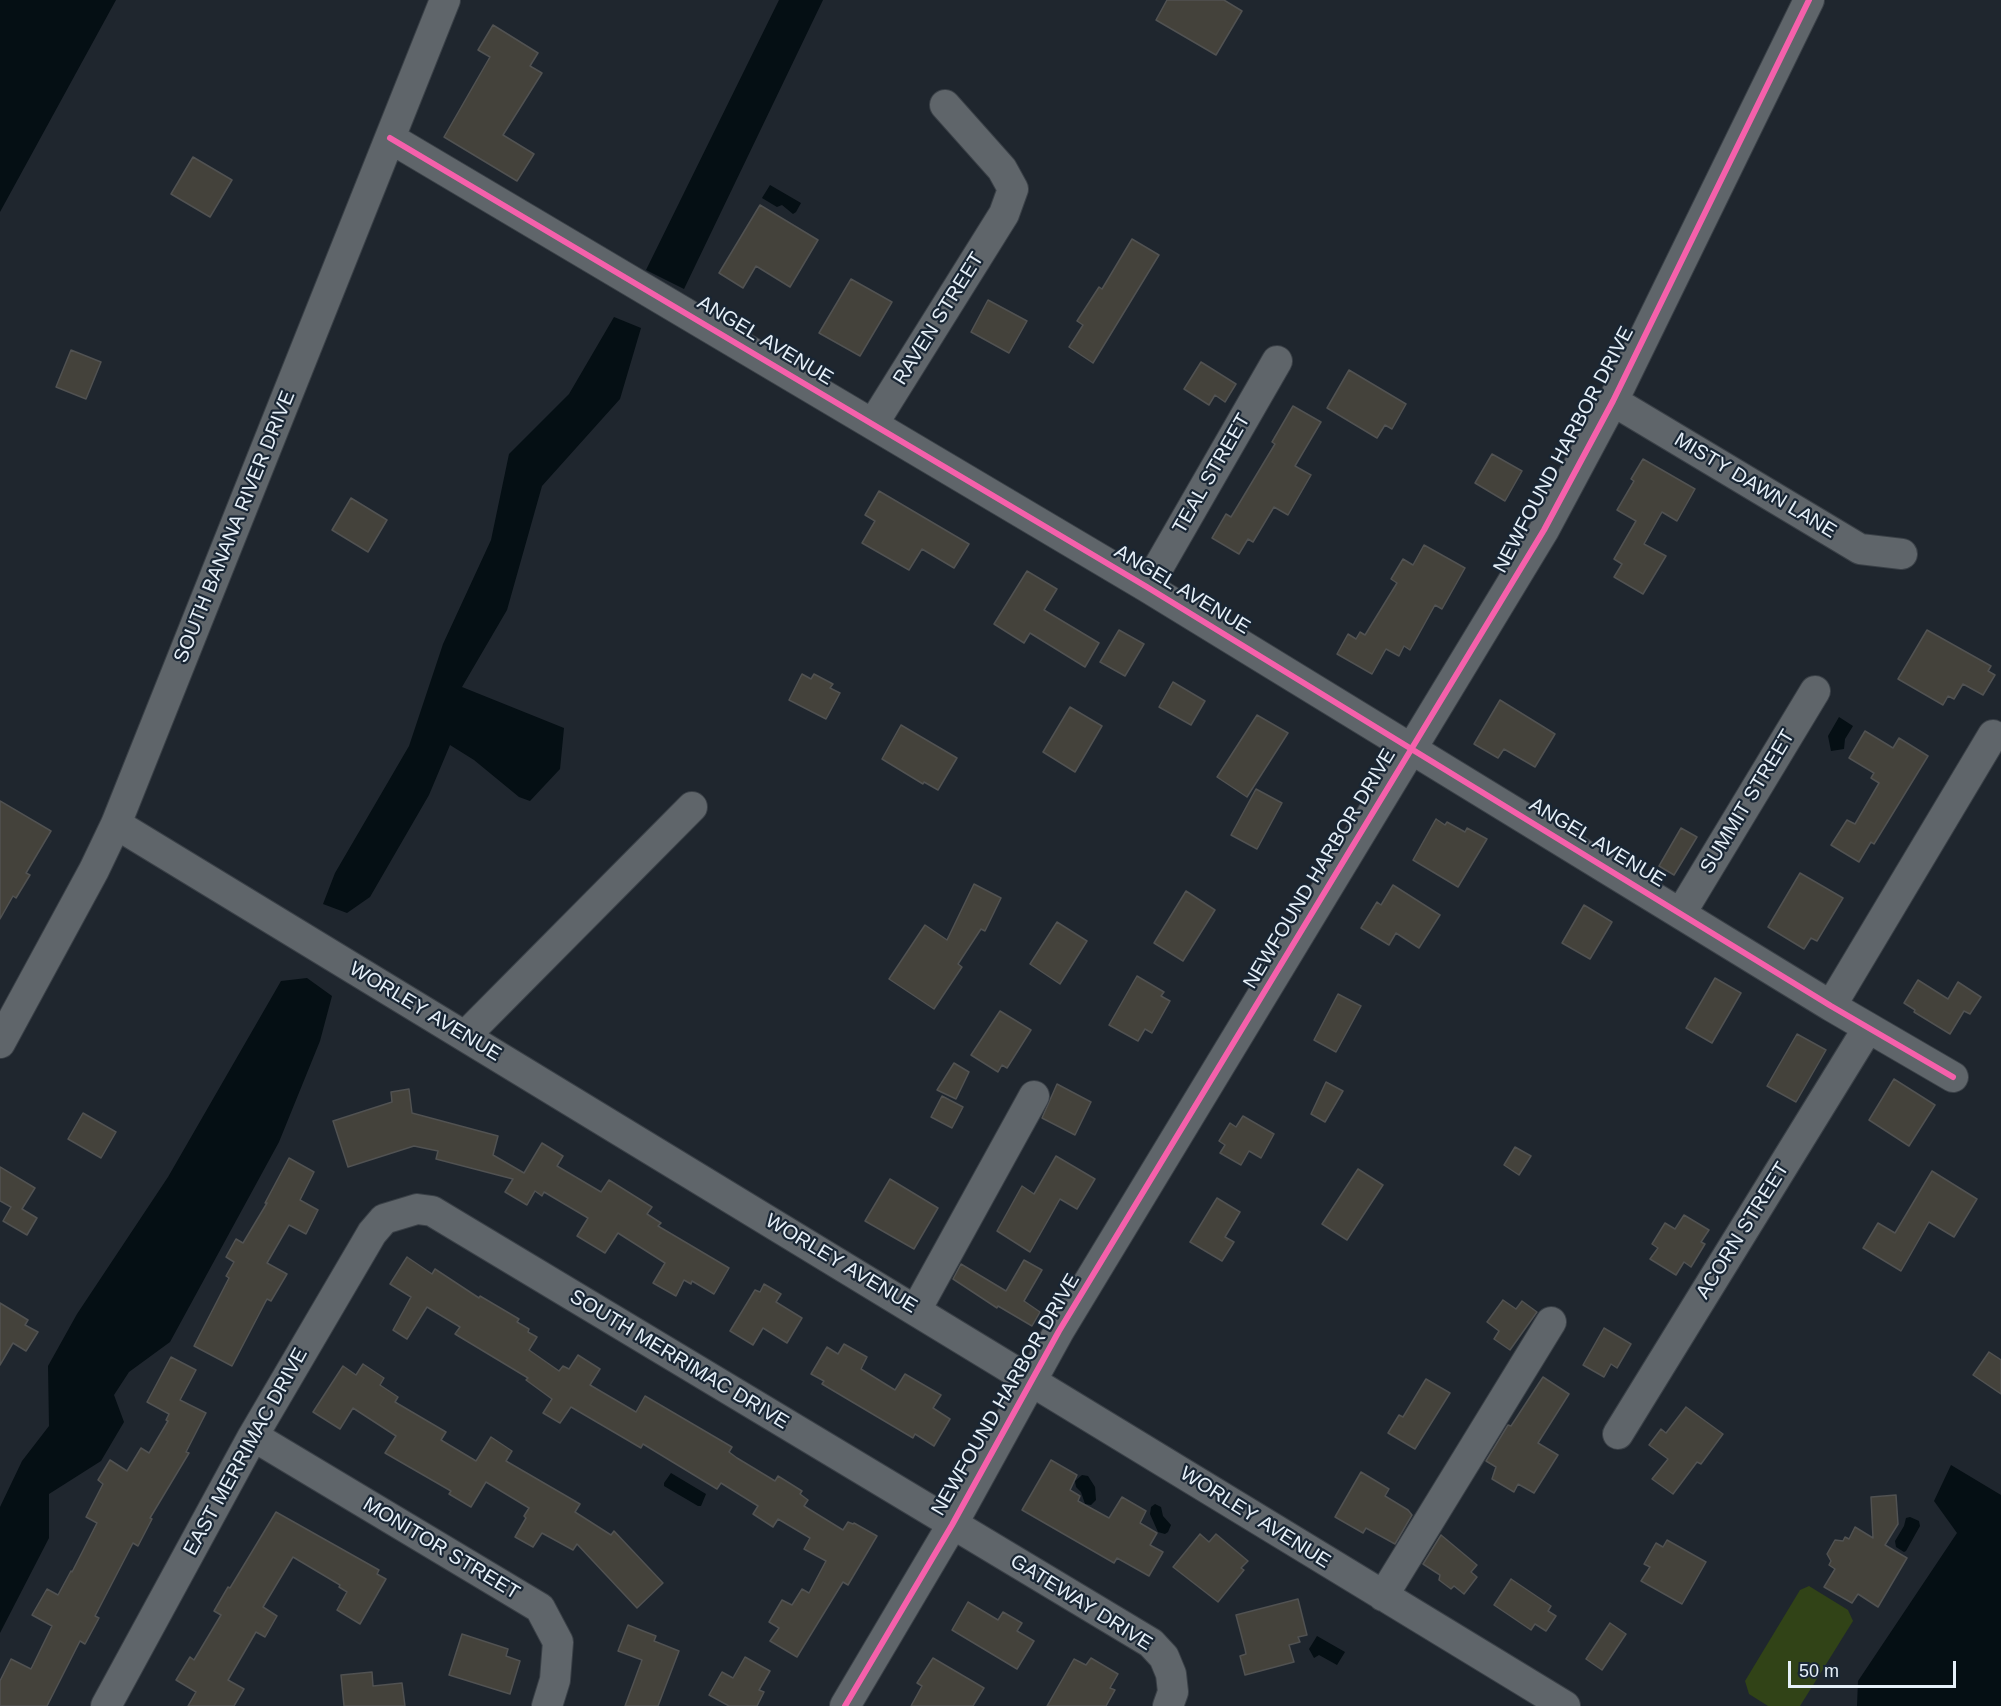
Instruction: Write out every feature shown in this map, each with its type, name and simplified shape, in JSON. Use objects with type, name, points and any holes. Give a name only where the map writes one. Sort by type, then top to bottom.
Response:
[{"type":"street","name":"SOUTH BANANA RIVER DRIVE","points":[[0,1043],[94,870],[116,824],[445,0]]},
{"type":"street","name":"NEWFOUND HARBOR DRIVE","points":[[845,1706],[952,1525],[1059,1331],[1544,530],[1613,401],[1809,0]]},
{"type":"street","name":"RAVEN STREET","points":[[873,424],[1004,214],[1013,189],[1002,169],[945,105]]},
{"type":"street","name":"ANGEL AVENUE","points":[[390,138],[1147,587],[1831,1006],[1953,1077]]},
{"type":"street","name":"TEAL STREET","points":[[1147,587],[1277,361]]},
{"type":"street","name":"MISTY DAWN LANE","points":[[1613,401],[1860,549],[1902,554]]},
{"type":"street","name":"SUMMIT STREET","points":[[1681,913],[1815,691]]},
{"type":"street","points":[[1831,1006],[1993,735]]},
{"type":"street","points":[[465,1036],[692,807]]},
{"type":"street","name":"WORLEY AVENUE","points":[[116,824],[1564,1706]]},
{"type":"street","name":"ACORN STREET","points":[[1618,1434],[1869,1028]]},
{"type":"street","points":[[916,1310],[1034,1096]]},
{"type":"street","name":"SOUTH MERRIMAC DRIVE","points":[[402,1212],[417,1209],[432,1210],[952,1525]]},
{"type":"street","name":"EAST MERRIMAC DRIVE","points":[[106,1706],[253,1436],[372,1233],[384,1219],[402,1212]]},
{"type":"street","points":[[1383,1596],[1551,1322]]},
{"type":"street","name":"MONITOR STREET","points":[[253,1436],[540,1608],[558,1642],[555,1680],[547,1706]]},
{"type":"street","name":"GATEWAY DRIVE","points":[[952,1525],[1151,1643],[1164,1657],[1171,1674],[1173,1692],[1168,1706]]},
{"type":"green space","points":[[1809,1586],[1848,1610],[1853,1621],[1800,1706],[1768,1706],[1749,1694],[1745,1681],[1800,1590]]},
{"type":"shaded area","points":[[0,0],[116,0],[0,212]]},
{"type":"shaded area","points":[[779,0],[823,0],[684,289],[646,270]]},
{"type":"shaded area","points":[[770,185],[801,203],[796,212],[793,214],[782,205],[777,207],[762,198]]},
{"type":"shaded area","points":[[614,317],[641,328],[620,399],[542,486],[507,610],[462,687],[564,728],[560,769],[530,801],[519,797],[474,760],[450,745],[429,795],[370,897],[347,913],[323,904],[335,873],[409,746],[443,644],[491,540],[509,454],[569,394]]},
{"type":"shaded area","points":[[1839,717],[1853,726],[1845,739],[1844,749],[1831,751],[1828,736]]},
{"type":"shaded area","points":[[307,978],[332,996],[320,1041],[279,1142],[170,1342],[129,1372],[114,1395],[124,1422],[101,1461],[49,1494],[49,1538],[0,1633],[0,1507],[22,1461],[49,1426],[48,1366],[77,1314],[168,1177],[281,981]]},
{"type":"shaded area","points":[[1951,1465],[2001,1495],[2001,1706],[1857,1706],[1858,1681],[1957,1533],[1934,1501]]},
{"type":"shaded area","points":[[671,1473],[706,1494],[701,1506],[664,1486]]},
{"type":"shaded area","points":[[1082,1475],[1088,1476],[1095,1487],[1096,1500],[1091,1505],[1085,1504],[1081,1492],[1076,1487],[1075,1481]]},
{"type":"shaded area","points":[[1155,1504],[1161,1507],[1163,1516],[1171,1525],[1165,1534],[1158,1532],[1150,1514],[1151,1507]]},
{"type":"shaded area","points":[[1910,1517],[1919,1521],[1920,1526],[1904,1552],[1896,1547],[1895,1541],[1906,1518]]},
{"type":"shaded area","points":[[1317,1636],[1345,1652],[1337,1665],[1319,1655],[1314,1658],[1309,1649]]},
{"type":"building","points":[[1167,0],[1224,0],[1242,11],[1216,55],[1156,20]]},
{"type":"building","points":[[493,25],[538,53],[530,66],[542,73],[503,135],[534,154],[517,181],[444,137],[490,57],[478,50]]},
{"type":"building","points":[[193,157],[232,180],[210,217],[171,194]]},
{"type":"building","points":[[760,205],[818,240],[790,287],[756,266],[743,288],[719,273]]},
{"type":"building","points":[[1132,239],[1159,255],[1093,363],[1069,347],[1083,325],[1077,321],[1099,287],[1102,289]]},
{"type":"building","points":[[851,279],[892,302],[860,356],[819,333]]},
{"type":"building","points":[[988,300],[1027,321],[1009,353],[971,332]]},
{"type":"building","points":[[71,350],[101,362],[86,399],[56,387]]},
{"type":"building","points":[[1201,362],[1236,384],[1225,402],[1215,395],[1209,405],[1184,389]]},
{"type":"building","points":[[1349,370],[1406,404],[1392,429],[1385,425],[1377,438],[1327,408]]},
{"type":"building","points":[[1293,406],[1321,422],[1295,466],[1311,475],[1288,515],[1274,507],[1253,542],[1248,539],[1239,554],[1212,538],[1226,514],[1231,517],[1275,444],[1272,442]]},
{"type":"building","points":[[1492,454],[1522,471],[1505,501],[1475,483]]},
{"type":"building","points":[[1643,459],[1695,489],[1677,521],[1662,512],[1644,544],[1666,556],[1643,594],[1614,577],[1622,564],[1614,559],[1636,521],[1617,510],[1634,481],[1631,479]]},
{"type":"building","points":[[879,491],[969,544],[954,568],[922,549],[909,570],[862,543],[875,521],[865,515]]},
{"type":"building","points":[[351,498],[387,520],[368,552],[332,530]]},
{"type":"building","points":[[1424,545],[1465,568],[1442,609],[1435,605],[1410,650],[1404,646],[1399,656],[1386,649],[1372,674],[1337,654],[1348,634],[1356,639],[1360,632],[1365,635],[1397,583],[1391,579],[1403,559],[1413,565]]},
{"type":"building","points":[[1027,571],[1057,589],[1044,610],[1099,643],[1085,667],[1030,633],[1024,643],[994,624]]},
{"type":"building","points":[[1119,630],[1144,644],[1125,676],[1100,662]]},
{"type":"building","points":[[1927,630],[1991,666],[1988,671],[1995,675],[1983,695],[1963,684],[1954,699],[1948,696],[1943,705],[1898,679]]},
{"type":"building","points":[[802,674],[811,679],[814,674],[833,684],[830,688],[840,693],[826,719],[789,700]]},
{"type":"building","points":[[1173,682],[1205,701],[1191,725],[1159,707]]},
{"type":"building","points":[[1500,700],[1555,734],[1535,767],[1504,749],[1498,758],[1474,744]]},
{"type":"building","points":[[1070,707],[1102,726],[1075,772],[1043,752]]},
{"type":"building","points":[[1257,715],[1288,733],[1247,797],[1217,777]]},
{"type":"building","points":[[901,725],[957,758],[938,790],[924,782],[923,784],[882,759]]},
{"type":"building","points":[[1865,731],[1893,748],[1899,738],[1928,756],[1874,844],[1871,842],[1859,862],[1831,845],[1847,820],[1855,824],[1879,783],[1871,778],[1874,773],[1849,758]]},
{"type":"building","points":[[1256,789],[1282,803],[1257,849],[1231,835]]},
{"type":"building","points":[[0,801],[51,831],[26,873],[30,875],[16,898],[13,896],[0,919]]},
{"type":"building","points":[[1436,819],[1465,832],[1467,828],[1487,839],[1458,887],[1413,860]]},
{"type":"building","points":[[1681,828],[1697,837],[1674,875],[1659,866]]},
{"type":"building","points":[[1800,873],[1843,898],[1817,941],[1811,938],[1804,949],[1768,927]]},
{"type":"building","points":[[974,884],[1001,898],[985,931],[981,929],[958,964],[962,967],[934,1009],[889,979],[925,925],[947,940]]},
{"type":"building","points":[[1393,885],[1440,915],[1419,948],[1396,933],[1389,945],[1361,928],[1377,902],[1381,905]]},
{"type":"building","points":[[1186,891],[1215,910],[1183,961],[1154,943]]},
{"type":"building","points":[[1584,905],[1612,922],[1590,959],[1562,943]]},
{"type":"building","points":[[1057,922],[1087,941],[1060,984],[1030,964]]},
{"type":"building","points":[[1137,976],[1164,992],[1161,996],[1170,1001],[1152,1033],[1145,1029],[1138,1041],[1109,1025]]},
{"type":"building","points":[[1715,978],[1741,993],[1712,1043],[1686,1028]]},
{"type":"building","points":[[1918,980],[1948,999],[1958,982],[1981,997],[1970,1014],[1964,1011],[1950,1034],[1914,1012],[1915,1010],[1904,1003]]},
{"type":"building","points":[[1338,994],[1361,1006],[1336,1052],[1314,1040]]},
{"type":"building","points":[[1000,1011],[1031,1030],[1007,1068],[1002,1065],[998,1072],[971,1055]]},
{"type":"building","points":[[1797,1034],[1826,1050],[1796,1102],[1767,1086]]},
{"type":"building","points":[[954,1063],[969,1072],[956,1099],[937,1090]]},
{"type":"building","points":[[1894,1079],[1935,1105],[1909,1146],[1869,1120]]},
{"type":"building","points":[[1326,1082],[1343,1091],[1325,1122],[1311,1114]]},
{"type":"building","points":[[1057,1084],[1091,1102],[1075,1135],[1042,1118]]},
{"type":"building","points":[[409,1089],[412,1113],[498,1136],[493,1155],[524,1173],[542,1143],[563,1156],[557,1166],[601,1192],[609,1180],[652,1207],[647,1214],[661,1223],[658,1226],[729,1268],[714,1294],[692,1281],[691,1284],[684,1280],[676,1296],[653,1283],[665,1263],[618,1233],[605,1253],[577,1236],[588,1218],[544,1192],[542,1196],[535,1191],[527,1205],[505,1192],[513,1179],[436,1159],[438,1151],[414,1146],[348,1167],[333,1121],[392,1102],[391,1092]]},
{"type":"building","points":[[942,1096],[963,1107],[952,1128],[931,1117]]},
{"type":"building","points":[[83,1113],[116,1132],[101,1158],[68,1139]]},
{"type":"building","points":[[1243,1116],[1274,1134],[1261,1158],[1249,1151],[1241,1165],[1220,1153],[1225,1145],[1219,1141],[1230,1123],[1236,1127]]},
{"type":"building","points":[[1515,1147],[1531,1156],[1519,1175],[1504,1165]]},
{"type":"building","points":[[1056,1156],[1095,1179],[1077,1209],[1060,1199],[1030,1252],[997,1231],[1022,1186],[1034,1194]]},
{"type":"building","points":[[289,1158],[314,1172],[300,1200],[318,1210],[306,1234],[289,1225],[267,1263],[287,1274],[271,1301],[267,1299],[232,1366],[194,1346],[229,1278],[226,1276],[234,1262],[226,1257],[236,1239],[243,1243],[267,1203],[265,1203]]},
{"type":"building","points":[[0,1167],[35,1188],[22,1209],[37,1218],[27,1235],[3,1221],[11,1207],[0,1201]]},
{"type":"building","points":[[1358,1169],[1383,1185],[1347,1240],[1322,1224]]},
{"type":"building","points":[[1932,1171],[1977,1199],[1954,1237],[1929,1222],[1901,1271],[1863,1248],[1878,1223],[1895,1233]]},
{"type":"building","points":[[890,1179],[938,1208],[914,1249],[865,1221]]},
{"type":"building","points":[[1217,1198],[1240,1212],[1225,1237],[1234,1242],[1222,1261],[1190,1242]]},
{"type":"building","points":[[1684,1215],[1709,1230],[1701,1242],[1705,1244],[1691,1267],[1684,1262],[1676,1275],[1650,1259],[1658,1248],[1652,1244],[1665,1223],[1675,1229]]},
{"type":"building","points":[[407,1257],[432,1274],[435,1269],[479,1298],[480,1296],[519,1319],[517,1322],[537,1337],[529,1350],[559,1371],[563,1366],[569,1369],[578,1355],[600,1369],[590,1385],[636,1412],[645,1396],[732,1447],[729,1452],[775,1481],[778,1476],[802,1491],[800,1494],[808,1500],[804,1506],[843,1530],[848,1522],[854,1523],[877,1536],[848,1585],[843,1582],[797,1657],[770,1641],[779,1628],[769,1622],[782,1600],[792,1605],[802,1589],[809,1593],[826,1561],[804,1549],[810,1538],[778,1519],[773,1527],[753,1514],[758,1506],[721,1483],[717,1489],[643,1444],[641,1448],[571,1407],[560,1423],[543,1413],[552,1399],[526,1380],[528,1378],[455,1334],[460,1327],[427,1307],[407,1339],[393,1330],[411,1297],[390,1284]]},
{"type":"building","points":[[1024,1260],[1042,1270],[1024,1301],[1040,1312],[1032,1326],[998,1306],[997,1308],[953,1279],[961,1264],[1006,1291]]},
{"type":"building","points":[[764,1284],[781,1294],[776,1302],[802,1318],[787,1343],[763,1328],[753,1345],[730,1331],[755,1290],[760,1292]]},
{"type":"building","points":[[1503,1300],[1516,1309],[1522,1301],[1537,1312],[1510,1350],[1494,1339],[1499,1331],[1487,1322]]},
{"type":"building","points":[[0,1303],[28,1320],[25,1325],[38,1332],[26,1351],[13,1343],[0,1365]]},
{"type":"building","points":[[1604,1328],[1631,1344],[1617,1368],[1611,1364],[1604,1377],[1583,1365]]},
{"type":"building","points":[[844,1344],[867,1357],[861,1369],[895,1390],[905,1374],[941,1395],[933,1408],[950,1419],[934,1446],[915,1434],[913,1438],[822,1384],[824,1381],[811,1374],[827,1347],[838,1354]]},
{"type":"building","points":[[1989,1352],[2001,1360],[2001,1394],[1973,1375]]},
{"type":"building","points":[[171,1357],[196,1370],[180,1400],[206,1413],[186,1452],[189,1453],[150,1518],[152,1519],[138,1546],[133,1543],[95,1616],[99,1618],[85,1644],[80,1641],[47,1706],[0,1706],[0,1681],[11,1659],[31,1669],[52,1626],[32,1615],[47,1589],[58,1595],[97,1523],[86,1517],[103,1484],[98,1480],[110,1460],[127,1471],[141,1448],[149,1453],[168,1421],[166,1420],[169,1414],[147,1402]]},
{"type":"building","points":[[363,1364],[384,1378],[380,1385],[398,1397],[395,1402],[446,1432],[441,1440],[476,1461],[491,1437],[512,1451],[506,1461],[580,1504],[575,1512],[611,1535],[614,1531],[663,1583],[637,1608],[577,1544],[573,1550],[542,1533],[533,1547],[515,1537],[529,1508],[486,1482],[471,1507],[449,1494],[451,1491],[385,1453],[396,1436],[353,1408],[340,1429],[313,1412],[343,1366],[356,1375]]},
{"type":"building","points":[[1543,1377],[1569,1394],[1538,1443],[1558,1455],[1534,1493],[1518,1484],[1514,1492],[1492,1479],[1496,1467],[1486,1461],[1508,1425],[1511,1426]]},
{"type":"building","points":[[1426,1379],[1450,1393],[1415,1449],[1388,1433],[1399,1415],[1403,1417]]},
{"type":"building","points":[[1686,1407],[1723,1434],[1701,1464],[1697,1462],[1673,1494],[1652,1479],[1668,1459],[1649,1445],[1661,1429],[1666,1433]]},
{"type":"building","points":[[1051,1460],[1077,1475],[1070,1490],[1080,1496],[1078,1501],[1109,1518],[1122,1497],[1146,1511],[1140,1523],[1157,1533],[1150,1545],[1163,1552],[1149,1576],[1117,1558],[1114,1563],[1022,1510]]},
{"type":"building","points":[[1361,1472],[1389,1489],[1385,1496],[1412,1515],[1395,1544],[1366,1528],[1363,1533],[1335,1517]]},
{"type":"building","points":[[1896,1495],[1898,1524],[1885,1545],[1907,1558],[1878,1607],[1858,1594],[1852,1603],[1824,1587],[1835,1569],[1829,1565],[1831,1561],[1827,1554],[1835,1540],[1843,1541],[1845,1537],[1849,1539],[1855,1527],[1873,1538],[1871,1497]]},
{"type":"building","points":[[276,1512],[379,1570],[377,1574],[386,1579],[360,1624],[337,1610],[347,1592],[339,1587],[340,1585],[293,1557],[263,1607],[277,1616],[265,1637],[256,1632],[228,1680],[244,1689],[234,1706],[188,1706],[196,1692],[176,1680],[190,1657],[194,1660],[221,1615],[214,1611]]},
{"type":"building","points":[[1200,1534],[1209,1542],[1216,1534],[1248,1561],[1241,1568],[1244,1570],[1218,1602],[1173,1567]]},
{"type":"building","points":[[1441,1535],[1477,1565],[1471,1572],[1477,1577],[1464,1594],[1454,1586],[1451,1589],[1439,1580],[1440,1575],[1423,1564]]},
{"type":"building","points":[[1667,1540],[1706,1562],[1682,1604],[1641,1581],[1650,1567],[1644,1564],[1656,1543],[1663,1547]]},
{"type":"building","points":[[1511,1579],[1551,1606],[1548,1611],[1556,1616],[1546,1631],[1535,1624],[1531,1630],[1494,1605]]},
{"type":"building","points":[[1298,1599],[1307,1635],[1298,1637],[1300,1642],[1289,1645],[1294,1662],[1245,1675],[1240,1656],[1246,1654],[1236,1615]]},
{"type":"building","points":[[968,1602],[998,1620],[1003,1612],[1022,1623],[1017,1631],[1034,1641],[1017,1669],[952,1630]]},
{"type":"building","points":[[1610,1623],[1626,1634],[1602,1670],[1586,1659]]},
{"type":"building","points":[[628,1625],[656,1636],[654,1641],[679,1651],[658,1706],[625,1706],[642,1660],[618,1651]]},
{"type":"building","points":[[462,1634],[508,1649],[506,1656],[520,1661],[510,1694],[449,1675]]},
{"type":"building","points":[[745,1657],[770,1671],[759,1690],[764,1692],[757,1706],[729,1706],[709,1695],[722,1672],[733,1678]]},
{"type":"building","points":[[933,1658],[984,1688],[973,1706],[911,1706],[922,1686],[917,1683]]},
{"type":"building","points":[[1091,1658],[1118,1674],[1110,1688],[1115,1690],[1106,1706],[1047,1706],[1074,1659],[1086,1665]]},
{"type":"building","points":[[372,1672],[373,1686],[402,1683],[405,1706],[344,1706],[341,1675]]},
{"type":"cycle path","points":[[845,1706],[952,1525],[1059,1331],[1544,530],[1613,401],[1809,0]]},
{"type":"cycle path","points":[[390,138],[1147,587],[1831,1006],[1953,1077]]}]
